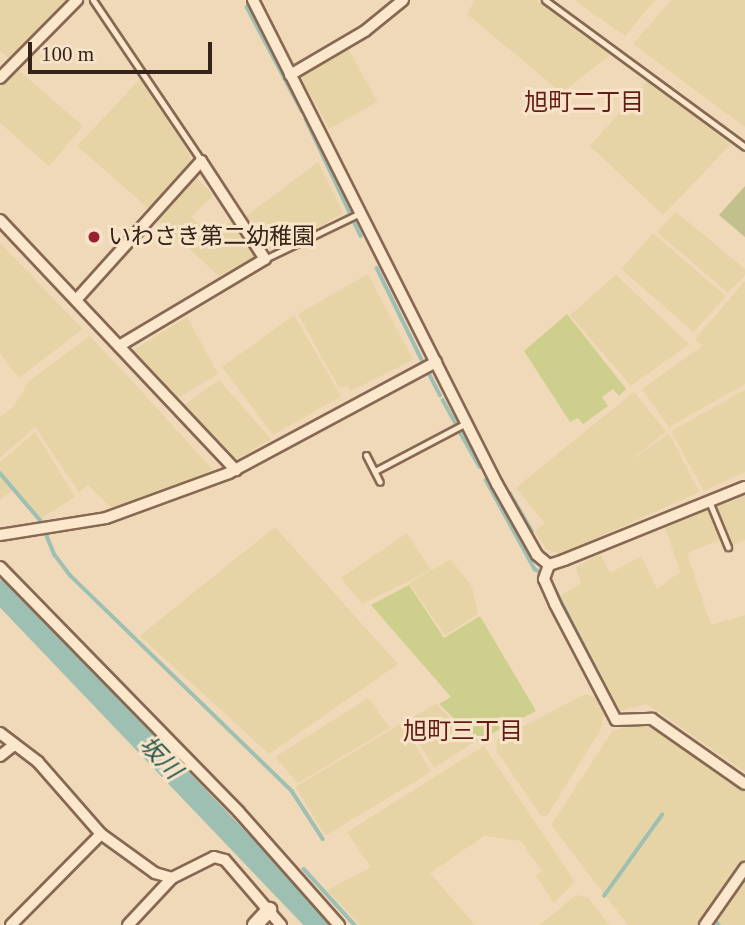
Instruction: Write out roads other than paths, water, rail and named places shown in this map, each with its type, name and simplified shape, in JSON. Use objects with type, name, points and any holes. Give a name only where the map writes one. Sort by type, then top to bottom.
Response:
[{"type":"street","points":[[0,78],[77,0]]},
{"type":"street","points":[[253,0],[466,423],[531,545],[549,565]]},
{"type":"street","points":[[290,75],[365,31],[402,0]]},
{"type":"street","points":[[76,300],[201,161],[265,259],[119,346]]},
{"type":"street","points":[[0,220],[236,470]]},
{"type":"street","points":[[0,535],[106,518],[236,470],[321,420],[436,362]]},
{"type":"street","points":[[745,487],[549,565],[544,579],[616,720],[652,719],[745,784]]},
{"type":"street","points":[[0,567],[239,812],[339,925]]},
{"type":"street","points":[[0,733],[13,746],[38,762],[101,834],[155,873],[172,878]]},
{"type":"street","points":[[0,756],[13,746]]},
{"type":"street","points":[[11,925],[101,834]]},
{"type":"street","points":[[128,925],[172,878],[214,857],[225,860],[281,925]]},
{"type":"street","points":[[705,925],[745,868]]},
{"type":"street","points":[[255,925],[269,910]]},
{"type":"lane","points":[[93,0],[201,161]]},
{"type":"lane","points":[[545,0],[745,147]]},
{"type":"lane","points":[[265,259],[360,212]]},
{"type":"lane","points":[[375,471],[466,423]]},
{"type":"lane","points":[[366,455],[380,482]]},
{"type":"lane","points":[[709,500],[728,547]]},
{"type":"waterway","points":[[247,7],[302,111]]},
{"type":"waterway","points":[[306,119],[361,236]]},
{"type":"waterway","points":[[377,268],[422,360]]},
{"type":"waterway","points":[[429,373],[440,395]]},
{"type":"waterway","points":[[443,400],[455,422]]},
{"type":"waterway","points":[[460,432],[480,467]]},
{"type":"waterway","points":[[0,473],[41,521],[55,555],[71,576],[292,791],[323,839]]},
{"type":"waterway","points":[[486,480],[535,569],[550,579],[615,706]]},
{"type":"waterway","points":[[510,493],[532,531]]},
{"type":"waterway","name":"坂川","points":[[0,591],[319,925]]},
{"type":"waterway","points":[[604,896],[662,815]]},
{"type":"waterway","points":[[304,869],[355,925]]},
{"type":"waterway","points":[[715,920],[719,925]]},
{"type":"place","name":"いわさき第二幼稚園","points":[[94,237]]},
{"type":"district","name":"旭町二丁目","points":[[584,103]]},
{"type":"district","name":"旭町三丁目","points":[[463,732]]}]
